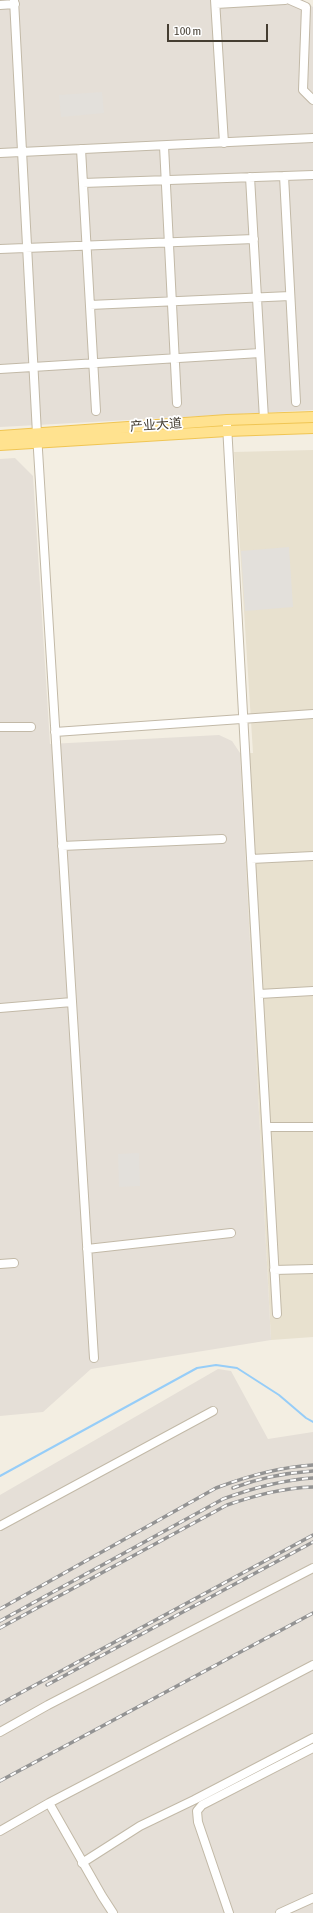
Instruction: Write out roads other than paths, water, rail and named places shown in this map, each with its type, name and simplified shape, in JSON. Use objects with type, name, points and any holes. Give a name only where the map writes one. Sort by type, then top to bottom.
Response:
[{"type":"main road","name":"产业大道","points":[[0,445],[37,439],[227,420],[313,417]]},
{"type":"main road","name":"产业大道","points":[[0,436],[37,439],[313,428]]},
{"type":"street","points":[[224,143],[216,2],[285,0]]},
{"type":"street","points":[[290,0],[306,7],[303,90],[313,100]]},
{"type":"street","points":[[0,5],[14,2],[37,439],[94,1358]]},
{"type":"street","points":[[0,153],[313,138]]},
{"type":"street","points":[[164,146],[177,403]]},
{"type":"street","points":[[81,149],[96,410]]},
{"type":"street","points":[[83,183],[313,175]]},
{"type":"street","points":[[284,176],[296,402]]},
{"type":"street","points":[[250,177],[264,418]]},
{"type":"street","points":[[0,249],[254,239]]},
{"type":"street","points":[[90,305],[290,296]]},
{"type":"street","points":[[0,369],[260,353]]},
{"type":"street","points":[[227,420],[241,720],[267,1127],[276,1314]]},
{"type":"street","points":[[55,732],[313,714]]},
{"type":"street","points":[[0,727],[31,727]]},
{"type":"street","points":[[62,846],[222,839]]},
{"type":"street","points":[[250,858],[313,856]]},
{"type":"street","points":[[259,994],[313,991]]},
{"type":"street","points":[[0,1008],[72,1002]]},
{"type":"street","points":[[267,1127],[313,1127]]},
{"type":"street","points":[[87,1249],[231,1233]]},
{"type":"street","points":[[0,1264],[14,1263]]},
{"type":"street","points":[[274,1270],[313,1269]]},
{"type":"street","points":[[0,1526],[213,1411]]},
{"type":"street","points":[[0,1732],[48,1705],[313,1568]]},
{"type":"street","points":[[0,1831],[313,1665]]},
{"type":"street","points":[[82,1863],[140,1826],[194,1800],[313,1738]]},
{"type":"street","points":[[229,1913],[198,1822],[197,1811],[202,1805],[311,1749],[313,1758]]},
{"type":"street","points":[[49,1804],[82,1863],[113,1913]]},
{"type":"street","points":[[280,1913],[313,1898]]},
{"type":"waterway","points":[[0,1476],[197,1368],[216,1365],[237,1368],[279,1395],[306,1418],[313,1422]]},
{"type":"railway","points":[[0,1609],[216,1488],[264,1473],[313,1465]]},
{"type":"railway","points":[[233,1488],[272,1476],[313,1471]]},
{"type":"railway","points":[[0,1621],[223,1499],[267,1485],[313,1478]]},
{"type":"railway","points":[[0,1628],[227,1505],[270,1493],[313,1487]]},
{"type":"railway","points":[[0,1704],[313,1535]]},
{"type":"railway","points":[[47,1685],[313,1542]]},
{"type":"railway","points":[[0,1781],[313,1613]]}]
